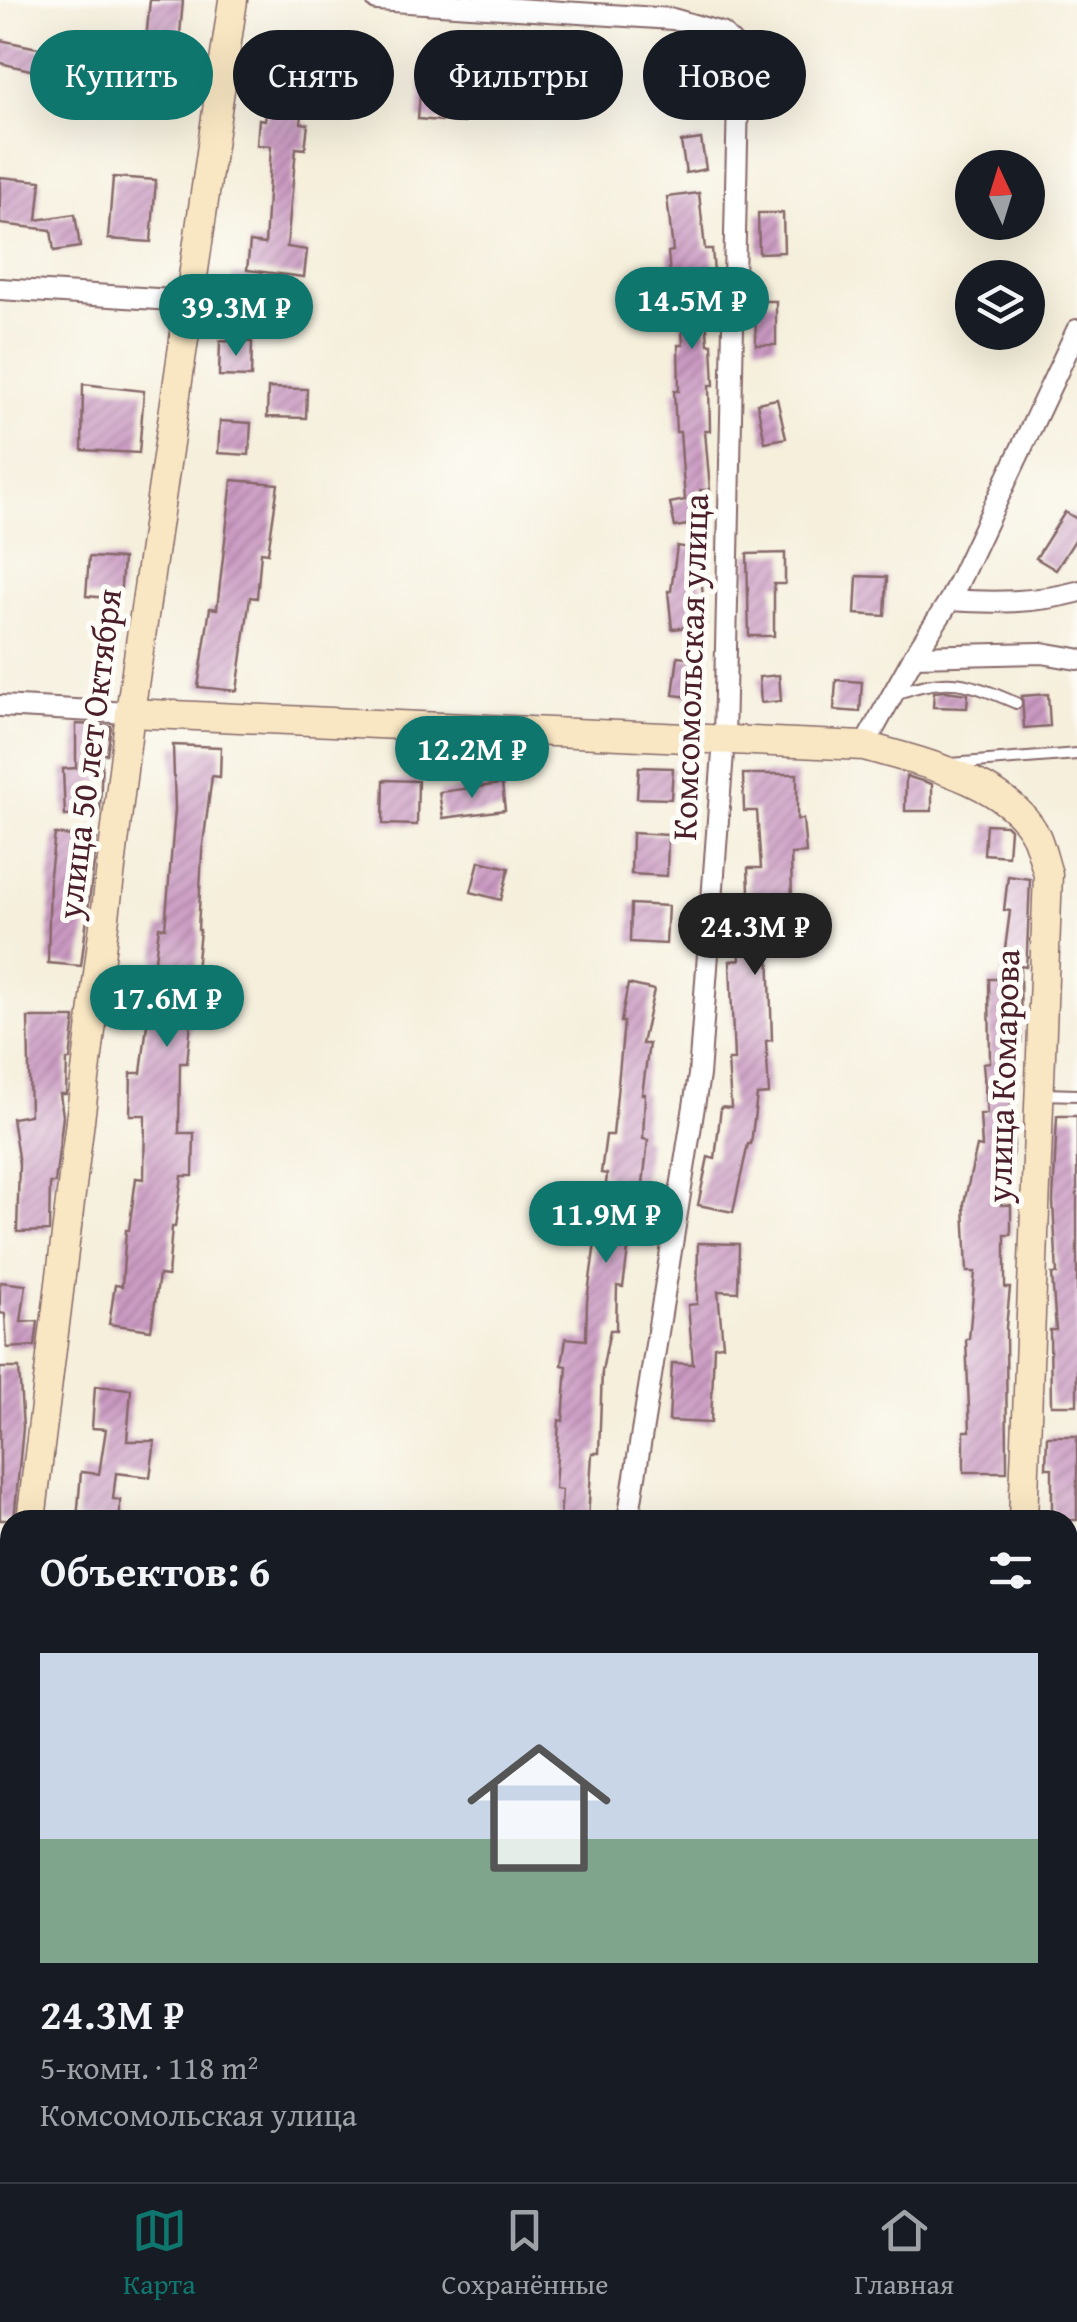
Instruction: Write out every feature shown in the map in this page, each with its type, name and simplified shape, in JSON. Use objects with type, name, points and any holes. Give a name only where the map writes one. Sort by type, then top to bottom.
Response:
[{"type":"street","name":"улица 50 лет Октября","points":[[32,1510],[130,713],[234,0]]},
{"type":"street","name":"Комсомольская улица","points":[[377,0],[674,19],[722,32],[739,51],[724,739],[698,1075],[630,1510]]},
{"type":"street","points":[[0,289],[188,300]]},
{"type":"street","points":[[864,746],[950,600],[1077,330]]},
{"type":"street","points":[[950,600],[992,603],[1056,598],[1077,592]]},
{"type":"street","points":[[914,656],[1042,653],[1077,659]]},
{"type":"street","points":[[0,706],[130,713]]},
{"type":"street","name":"улица Комарова","points":[[130,713],[864,746],[935,765],[1004,799],[1035,834],[1048,874],[1023,1510]]},
{"type":"lane","points":[[892,696],[942,681],[972,684],[1016,704]]},
{"type":"lane","points":[[935,765],[1077,754]]},
{"type":"lane","points":[[1040,1094],[1077,1095]]},
{"type":"building","points":[[150,0],[183,0],[180,30],[147,30]]},
{"type":"building","points":[[0,40],[30,46],[30,70],[0,63]]},
{"type":"building","points":[[259,120],[301,120],[308,124],[305,149],[296,148],[287,247],[307,250],[304,277],[247,270],[250,242],[265,244],[271,146],[257,145]]},
{"type":"building","points":[[701,139],[706,169],[686,173],[681,142]]},
{"type":"building","points":[[0,177],[41,181],[37,220],[75,214],[80,247],[54,251],[51,230],[0,224]]},
{"type":"building","points":[[113,177],[156,180],[151,242],[108,239]]},
{"type":"building","points":[[699,193],[705,249],[712,249],[715,284],[704,284],[714,385],[709,385],[710,431],[705,431],[710,490],[700,490],[706,522],[675,527],[670,503],[685,500],[674,391],[679,391],[678,345],[683,345],[679,286],[671,287],[668,252],[673,251],[667,197]]},
{"type":"building","points":[[758,213],[783,213],[784,252],[759,253]]},
{"type":"building","points":[[233,275],[254,277],[251,306],[230,303]]},
{"type":"building","points":[[755,301],[776,301],[776,345],[756,345]]},
{"type":"building","points":[[220,341],[252,342],[251,377],[219,376]]},
{"type":"building","points":[[83,384],[144,391],[139,453],[82,450]]},
{"type":"building","points":[[268,388],[307,389],[306,418],[267,417]]},
{"type":"building","points":[[777,399],[786,438],[765,442],[757,403]]},
{"type":"building","points":[[220,421],[251,423],[249,455],[218,453]]},
{"type":"building","points":[[232,480],[278,484],[268,553],[261,552],[257,598],[250,597],[237,691],[198,687],[210,608],[217,609]]},
{"type":"building","points":[[1065,512],[1077,519],[1077,537],[1056,570],[1036,558]]},
{"type":"building","points":[[677,546],[709,551],[706,577],[701,577],[706,625],[672,629],[668,591]]},
{"type":"building","points":[[785,553],[785,584],[774,584],[774,636],[749,636],[747,554]]},
{"type":"building","points":[[89,557],[123,559],[120,599],[86,596]]},
{"type":"building","points":[[857,576],[887,577],[885,616],[855,614]]},
{"type":"building","points":[[678,656],[703,659],[699,698],[673,695]]},
{"type":"building","points":[[779,675],[781,701],[761,703],[759,677]]},
{"type":"building","points":[[836,680],[862,682],[860,712],[834,710]]},
{"type":"building","points":[[934,692],[968,694],[967,708],[933,707]]},
{"type":"building","points":[[1048,694],[1050,726],[1024,728],[1022,696]]},
{"type":"building","points":[[76,724],[111,726],[107,754],[102,754],[100,815],[65,816],[63,769],[76,768]]},
{"type":"building","points":[[173,745],[221,747],[220,777],[212,776],[202,852],[200,930],[187,1063],[180,1063],[179,1133],[194,1133],[193,1176],[182,1176],[168,1276],[159,1275],[151,1330],[109,1324],[115,1285],[122,1286],[126,1230],[136,1178],[144,1179],[145,1115],[130,1115],[131,1073],[141,1073],[159,927],[165,928],[175,810]]},
{"type":"building","points":[[639,767],[673,768],[671,799],[637,798]]},
{"type":"building","points":[[743,774],[797,774],[797,820],[803,819],[806,853],[791,854],[792,904],[776,904],[779,948],[769,949],[769,1094],[757,1095],[751,1144],[733,1212],[698,1205],[708,1157],[715,1159],[721,1107],[731,1108],[728,1060],[734,1060],[730,961],[740,960],[737,914],[750,913],[748,868],[761,868],[757,811],[744,811]]},
{"type":"building","points":[[906,776],[932,784],[932,811],[905,811]]},
{"type":"building","points":[[384,780],[418,781],[417,825],[383,824]]},
{"type":"building","points":[[502,784],[505,810],[443,818],[439,792]]},
{"type":"building","points":[[986,824],[1006,825],[1010,829],[1008,856],[984,854]]},
{"type":"building","points":[[632,833],[668,835],[667,876],[631,874]]},
{"type":"building","points":[[55,834],[97,839],[81,966],[48,963]]},
{"type":"building","points":[[479,861],[509,868],[501,900],[471,892]]},
{"type":"building","points":[[1008,876],[1030,879],[1026,967],[1020,966],[1021,1042],[1014,1043],[1017,1088],[1010,1089],[1014,1146],[1001,1205],[1011,1205],[1011,1235],[1005,1235],[1005,1288],[1010,1288],[1006,1327],[1007,1472],[964,1472],[964,1431],[970,1431],[966,1339],[975,1272],[967,1272],[964,1203],[977,1146],[982,1147],[980,1114],[987,1114],[983,1063],[990,1062],[989,979],[1001,979],[1010,911],[1004,910]]},
{"type":"building","points":[[631,904],[668,906],[666,944],[630,942]]},
{"type":"building","points":[[628,984],[654,990],[642,1044],[649,1044],[642,1094],[643,1139],[648,1140],[637,1236],[630,1235],[623,1287],[617,1286],[616,1330],[610,1330],[602,1371],[599,1453],[592,1453],[589,1510],[561,1510],[562,1490],[555,1489],[567,1366],[562,1365],[566,1338],[586,1340],[587,1301],[595,1243],[600,1244],[607,1174],[601,1173],[606,1135],[613,1135],[621,1022]]},
{"type":"building","points":[[28,1018],[75,1018],[67,1060],[66,1094],[60,1094],[63,1116],[55,1183],[50,1183],[49,1231],[17,1232],[19,1164],[12,1118],[30,1115]]},
{"type":"building","points":[[1057,1116],[1077,1116],[1077,1405],[1051,1405],[1050,1330],[1056,1330],[1052,1274],[1057,1274],[1053,1202]]},
{"type":"building","points":[[698,1243],[739,1244],[738,1292],[718,1291],[723,1345],[714,1346],[711,1423],[669,1421],[672,1363],[693,1364],[688,1305],[697,1304]]},
{"type":"building","points":[[0,1282],[26,1285],[21,1322],[38,1321],[35,1346],[7,1348],[5,1314],[0,1313]]},
{"type":"building","points":[[0,1368],[19,1368],[23,1428],[15,1510],[0,1510]]},
{"type":"building","points":[[95,1386],[131,1389],[127,1441],[155,1441],[150,1477],[116,1473],[113,1499],[120,1500],[120,1510],[78,1510],[81,1472],[99,1474],[106,1429],[92,1428]]},
{"type":"building","points":[[1047,1436],[1077,1436],[1077,1510],[1052,1510],[1052,1468],[1046,1468]]}]
